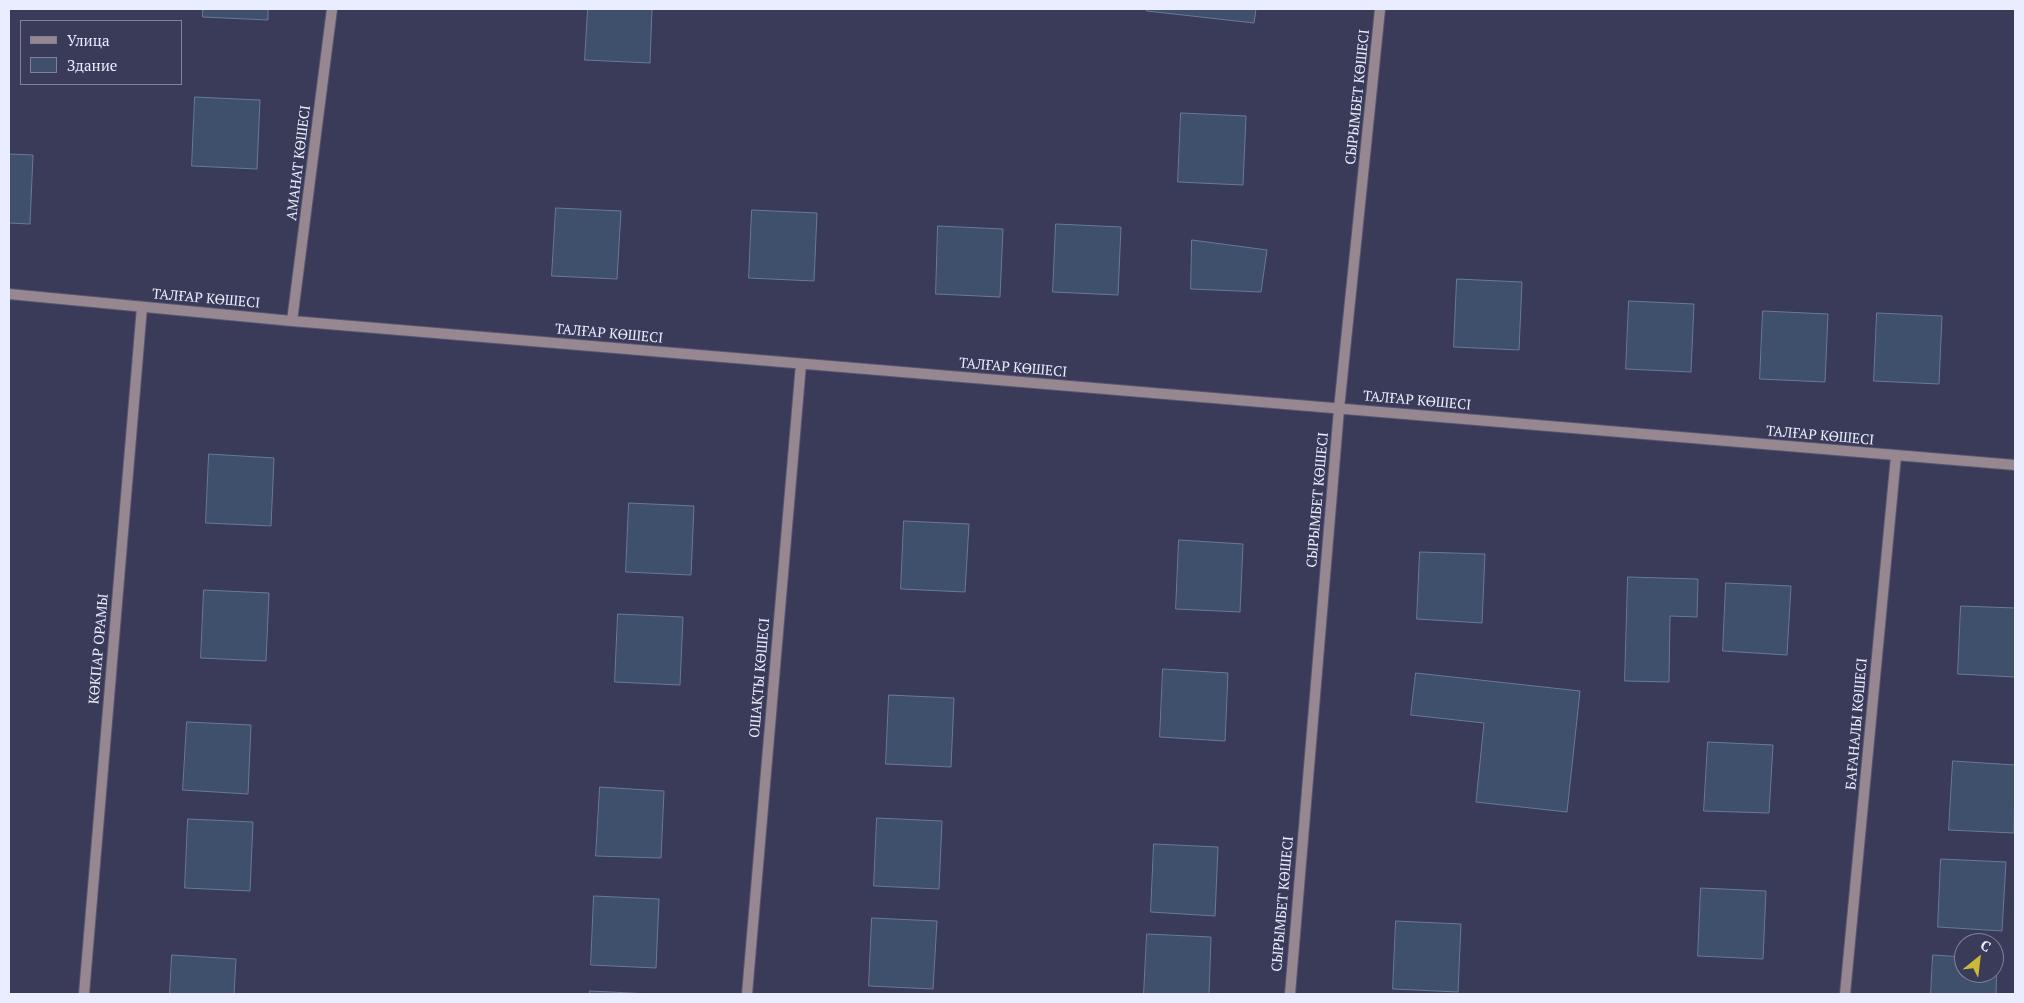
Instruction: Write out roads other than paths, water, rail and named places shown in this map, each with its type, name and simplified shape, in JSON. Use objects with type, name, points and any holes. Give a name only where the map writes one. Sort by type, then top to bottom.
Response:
[{"type":"street","name":"АМАНАТ КӨШЕСІ","points":[[292,321],[332,9]]},
{"type":"street","name":"СЫРЫМБЕТ КӨШЕСІ","points":[[1290,994],[1339,409],[1380,9]]},
{"type":"street","name":"ТАЛҒАР КӨШЕСІ","points":[[9,294],[292,321],[2015,465]]},
{"type":"street","name":"КӨКПАР ОРАМЫ","points":[[84,994],[142,307]]},
{"type":"street","name":"ОШАҚТЫ КӨШЕСІ","points":[[747,994],[801,364]]},
{"type":"street","name":"БАҒАНАЛЫ КӨШЕСІ","points":[[1845,994],[1896,456]]}]
